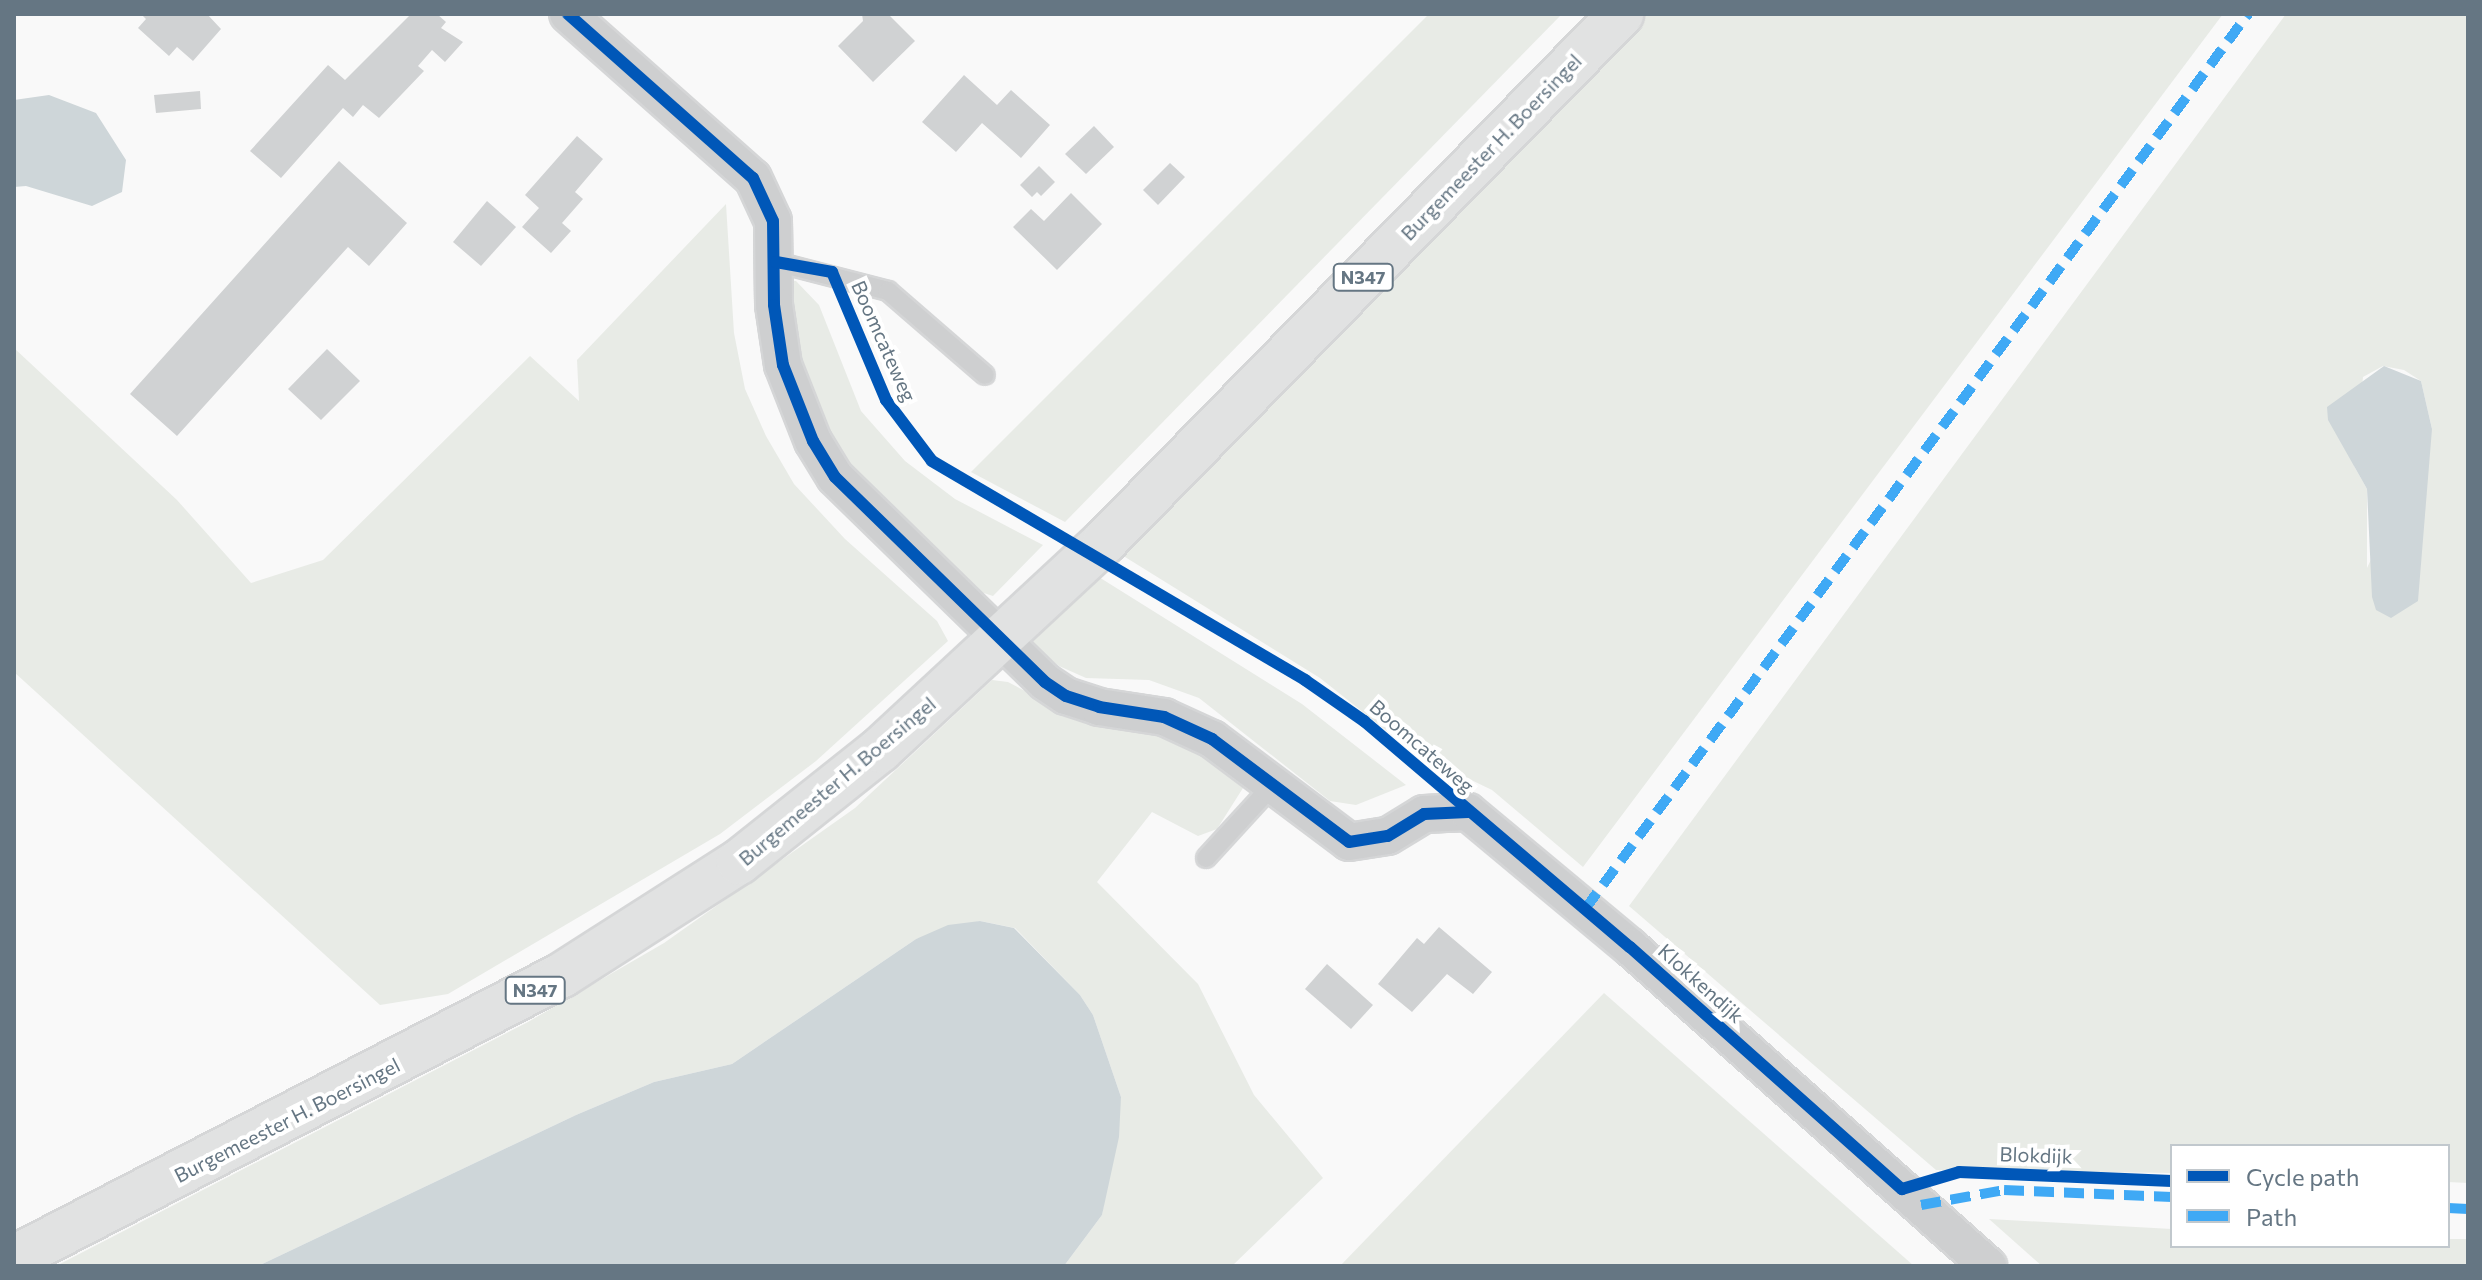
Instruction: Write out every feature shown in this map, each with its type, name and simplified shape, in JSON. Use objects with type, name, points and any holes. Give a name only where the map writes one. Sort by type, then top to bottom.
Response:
[{"type":"main road","name":"Burgemeester H. Boersingel","points":[[14,1258],[415,1055],[668,910],[739,862],[880,750],[1001,640],[1621,14]]},
{"type":"street","name":"Boomcateweg","points":[[568,14],[753,178],[773,221],[776,262],[774,305],[783,365],[813,441],[835,477],[1001,640],[1066,696],[1164,717],[1212,739],[1349,842],[1388,836],[1424,814],[1468,812]]},
{"type":"street","name":"Klokkendijk","points":[[1468,812],[1630,947],[1988,1266]]},
{"type":"lane","name":"Boomcateweg","points":[[776,262],[832,272],[888,291],[985,375]]},
{"type":"lane","points":[[1206,858],[1272,786]]},
{"type":"shaded area","points":[[1429,14],[1562,14],[1065,522],[971,472]]},
{"type":"shaded area","points":[[1645,14],[2223,14],[1583,867],[1492,790],[1465,777],[1446,778],[1320,678],[1117,552]]},
{"type":"shaded area","points":[[2286,14],[2468,14],[2468,1183],[2450,1182],[2450,1144],[2170,1144],[2170,1173],[1936,1170],[1629,906]],"holes":[[[2383,366],[2404,370],[2421,381],[2432,429],[2367,568],[2367,489],[2354,466],[2363,377]]]},
{"type":"shaded area","points":[[49,95],[96,113],[126,160],[122,192],[92,206],[26,186],[14,187],[14,100]]},
{"type":"shaded area","points":[[726,204],[734,333],[745,389],[766,436],[794,484],[845,539],[937,621],[948,641],[816,761],[720,834],[448,994],[380,1005],[14,672],[14,348],[177,500],[251,583],[323,560],[530,356],[579,401],[577,360]]},
{"type":"shaded area","points":[[778,279],[796,281],[819,305],[861,411],[905,461],[955,499],[1043,545],[993,596],[959,585],[880,512],[808,415]]},
{"type":"shaded area","points":[[2384,366],[2421,381],[2432,429],[2418,601],[2391,618],[2376,610],[2372,597],[2367,489],[2328,420],[2327,407]]},
{"type":"shaded area","points":[[1094,574],[1302,704],[1406,785],[1356,805],[1330,801],[1199,698],[1149,680],[1086,678],[1059,666],[1028,642]]},
{"type":"shaded area","points":[[992,680],[1008,682],[1070,715],[1178,736],[1243,788],[1217,829],[1198,836],[1152,812],[1097,882],[1198,984],[1254,1095],[1323,1178],[1232,1266],[1064,1266],[1102,1215],[1121,1097],[1093,1015],[1080,995],[1015,928],[980,921],[916,939],[732,1064],[654,1082],[576,1115],[258,1266],[56,1266],[528,1022],[664,943],[855,808]]},
{"type":"shaded area","points":[[980,921],[1014,928],[1080,995],[1093,1015],[1121,1097],[1119,1137],[1102,1215],[1064,1266],[258,1266],[576,1115],[654,1082],[732,1064],[916,939],[948,925]]},
{"type":"shaded area","points":[[1604,993],[1914,1266],[1340,1266]]},
{"type":"shaded area","points":[[1989,1219],[2170,1229],[2170,1248],[2450,1248],[2450,1239],[2468,1239],[2468,1266],[2042,1266]]},
{"type":"building","points":[[141,14],[207,14],[221,29],[193,61],[177,47],[169,56],[138,28],[146,19]]},
{"type":"building","points":[[411,14],[437,14],[446,22],[441,28],[463,42],[445,62],[432,50],[418,66],[424,71],[379,118],[363,105],[353,117],[343,108],[281,178],[250,151],[328,65],[345,80]]},
{"type":"building","points":[[862,14],[888,14],[915,41],[873,82],[838,46],[863,21]]},
{"type":"building","points":[[964,75],[997,105],[1011,90],[1050,125],[1021,158],[982,123],[956,152],[922,122]]},
{"type":"building","points":[[200,91],[201,109],[156,113],[154,95]]},
{"type":"building","points":[[1094,126],[1114,147],[1086,174],[1065,154]]},
{"type":"building","points":[[577,136],[603,159],[575,192],[583,199],[562,223],[571,231],[551,253],[522,227],[539,208],[525,195]]},
{"type":"building","points":[[339,161],[407,223],[369,266],[348,247],[177,436],[130,394]]},
{"type":"building","points":[[1170,163],[1185,177],[1158,205],[1143,190]]},
{"type":"building","points":[[1039,166],[1055,182],[1041,196],[1037,192],[1032,197],[1020,185]]},
{"type":"building","points":[[1071,193],[1102,224],[1057,270],[1013,227],[1031,209],[1044,221]]},
{"type":"building","points":[[487,201],[516,227],[481,266],[453,242]]},
{"type":"building","points":[[327,349],[360,381],[321,420],[288,389]]},
{"type":"building","points":[[1439,927],[1492,972],[1473,994],[1447,974],[1412,1012],[1378,984],[1417,938],[1424,944]]},
{"type":"building","points":[[1327,964],[1373,1005],[1351,1029],[1305,989]]},
{"type":"marked path","points":[[1585,909],[2248,14]]},
{"type":"marked path","points":[[1921,1205],[2004,1190],[2170,1197]]},
{"type":"marked path","points":[[2450,1208],[2468,1209]]},
{"type":"cycle path","points":[[568,14],[753,178],[773,221],[774,305],[783,365],[813,441],[835,477],[1045,682],[1066,696],[1099,707],[1164,717],[1212,739],[1349,842],[1388,836],[1424,814],[1468,812]]},
{"type":"cycle path","name":"Blokdijk","points":[[776,262],[832,272],[886,400],[932,461],[1305,680],[1364,721],[1630,947],[1902,1189],[1959,1172],[2170,1181]]}]
